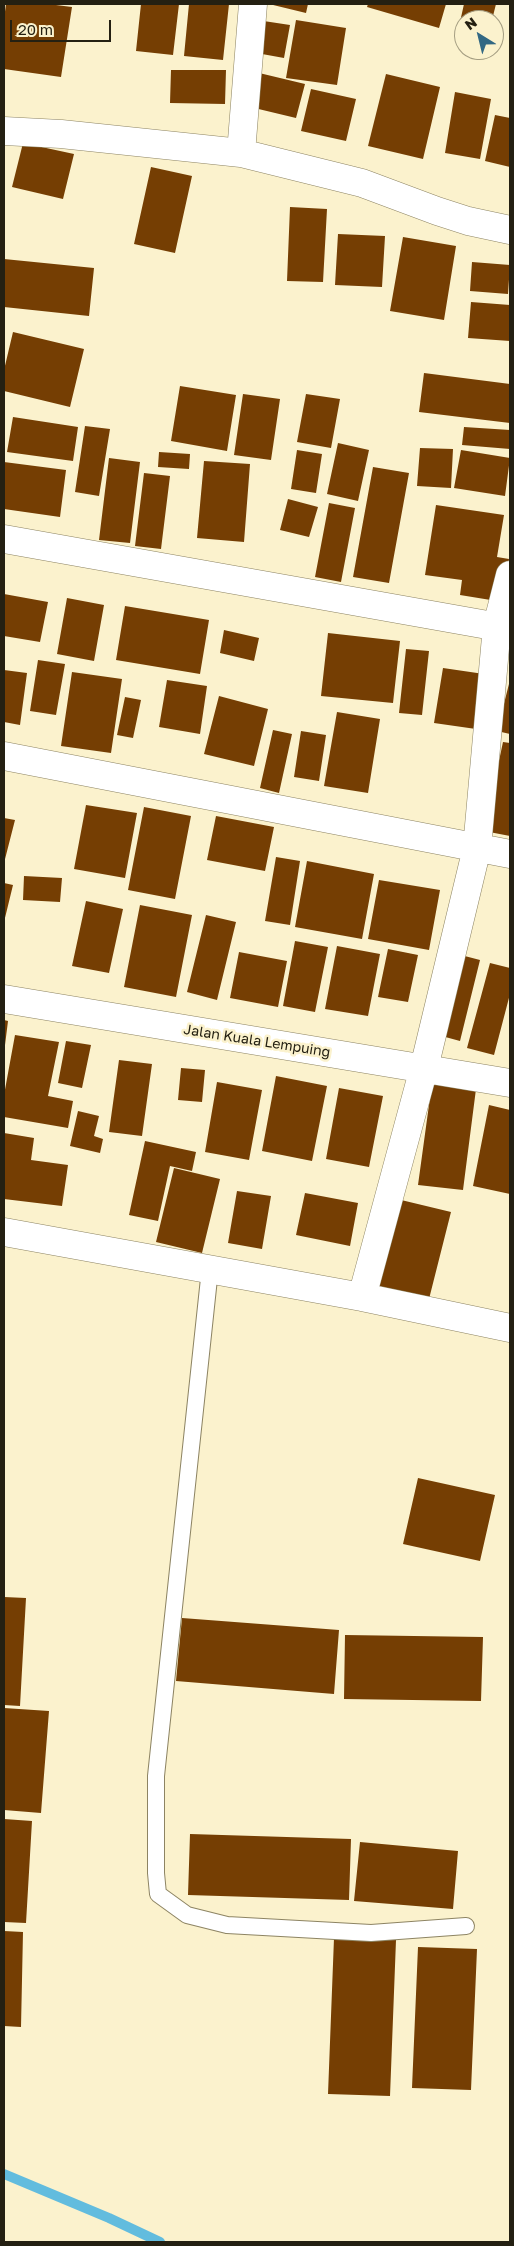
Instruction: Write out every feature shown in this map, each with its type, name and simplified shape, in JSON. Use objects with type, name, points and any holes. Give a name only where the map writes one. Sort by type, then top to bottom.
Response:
[{"type":"street","points":[[241,153],[253,4]]},
{"type":"street","points":[[4,131],[61,134],[241,153],[362,183],[468,221],[510,230]]},
{"type":"street","points":[[4,539],[504,627]]},
{"type":"street","points":[[362,1298],[424,1068],[477,848],[510,575]]},
{"type":"street","points":[[4,756],[510,854]]},
{"type":"street","name":"Jalan Kuala Lempuing","points":[[4,999],[510,1083]]},
{"type":"street","points":[[4,1232],[210,1269],[510,1328]]},
{"type":"lane","points":[[210,1269],[156,1776],[156,1873],[158,1894],[187,1915],[227,1925],[371,1933],[466,1926]]},
{"type":"building","points":[[6,4],[48,4],[72,7],[61,77],[4,69],[4,19]]},
{"type":"building","points":[[141,4],[179,4],[173,55],[136,51]]},
{"type":"building","points":[[189,4],[229,4],[223,60],[184,56]]},
{"type":"building","points":[[269,4],[308,4],[306,13]]},
{"type":"building","points":[[368,4],[446,4],[439,28],[367,7]]},
{"type":"building","points":[[464,4],[496,4],[494,10],[463,10]]},
{"type":"building","points":[[257,20],[290,25],[284,58],[251,52]]},
{"type":"building","points":[[296,20],[346,28],[337,85],[286,78]]},
{"type":"building","points":[[171,70],[226,70],[225,104],[170,103]]},
{"type":"building","points":[[255,72],[305,84],[296,118],[246,106]]},
{"type":"building","points":[[386,74],[440,87],[423,159],[368,146]]},
{"type":"building","points":[[311,89],[356,99],[346,141],[301,131]]},
{"type":"building","points":[[455,92],[491,99],[480,159],[445,153]]},
{"type":"building","points":[[495,115],[510,118],[510,167],[485,161]]},
{"type":"building","points":[[23,143],[74,154],[63,199],[12,187]]},
{"type":"building","points":[[151,167],[192,176],[175,253],[134,244]]},
{"type":"building","points":[[290,207],[327,209],[323,282],[287,281]]},
{"type":"building","points":[[338,234],[385,236],[382,287],[335,285]]},
{"type":"building","points":[[403,237],[456,246],[444,320],[390,311]]},
{"type":"building","points":[[4,259],[94,268],[89,316],[4,307]]},
{"type":"building","points":[[472,262],[510,265],[508,294],[470,291]]},
{"type":"building","points":[[471,302],[510,305],[510,341],[468,338]]},
{"type":"building","points":[[13,332],[84,349],[70,407],[4,391],[4,370]]},
{"type":"building","points":[[424,373],[510,384],[510,423],[419,412]]},
{"type":"building","points":[[180,386],[236,395],[227,451],[171,441]]},
{"type":"building","points":[[243,394],[280,399],[271,460],[234,455]]},
{"type":"building","points":[[306,394],[340,399],[331,448],[297,442]]},
{"type":"building","points":[[13,417],[78,427],[73,461],[7,452]]},
{"type":"building","points":[[85,426],[110,429],[99,496],[75,492]]},
{"type":"building","points":[[464,427],[510,430],[510,449],[462,445]]},
{"type":"building","points":[[338,443],[369,450],[358,501],[327,494]]},
{"type":"building","points":[[420,448],[453,449],[451,488],[417,486]]},
{"type":"building","points":[[297,450],[322,454],[316,493],[291,489]]},
{"type":"building","points":[[461,450],[510,458],[505,496],[454,488]]},
{"type":"building","points":[[159,452],[190,454],[189,469],[158,467]]},
{"type":"building","points":[[109,458],[140,462],[130,543],[99,540]]},
{"type":"building","points":[[204,461],[250,464],[244,542],[197,538]]},
{"type":"building","points":[[4,462],[66,470],[60,517],[4,509]]},
{"type":"building","points":[[373,467],[409,473],[389,583],[353,577]]},
{"type":"building","points":[[144,473],[170,476],[161,549],[135,546]]},
{"type":"building","points":[[288,499],[318,507],[309,537],[280,530]]},
{"type":"building","points":[[329,503],[355,508],[341,582],[315,577]]},
{"type":"building","points":[[436,505],[504,515],[497,557],[509,559],[503,602],[460,595],[462,580],[425,575]]},
{"type":"building","points":[[4,594],[48,602],[40,642],[4,636]]},
{"type":"building","points":[[67,598],[104,605],[94,661],[57,654]]},
{"type":"building","points":[[125,606],[209,620],[200,674],[116,660]]},
{"type":"building","points":[[224,630],[259,638],[254,661],[220,653]]},
{"type":"building","points":[[328,633],[400,641],[393,703],[321,696]]},
{"type":"building","points":[[406,649],[429,651],[422,715],[399,713]]},
{"type":"building","points":[[38,660],[65,664],[56,715],[30,711]]},
{"type":"building","points":[[443,668],[484,674],[476,729],[434,723]]},
{"type":"building","points":[[4,670],[27,673],[20,725],[4,722]]},
{"type":"building","points":[[72,672],[122,679],[111,753],[61,746]]},
{"type":"building","points":[[167,680],[207,686],[200,734],[159,727]]},
{"type":"building","points":[[510,680],[510,734],[497,731]]},
{"type":"building","points":[[219,696],[268,709],[254,766],[204,754]]},
{"type":"building","points":[[125,697],[141,700],[133,738],[117,735]]},
{"type":"building","points":[[337,712],[380,719],[368,793],[324,786]]},
{"type":"building","points":[[273,730],[292,734],[279,793],[260,788]]},
{"type":"building","points":[[301,731],[326,735],[319,781],[294,777]]},
{"type":"building","points":[[503,742],[510,743],[510,836],[484,831]]},
{"type":"building","points":[[86,805],[137,813],[125,878],[74,869]]},
{"type":"building","points":[[144,807],[191,816],[175,899],[128,890]]},
{"type":"building","points":[[216,816],[274,827],[265,871],[207,860]]},
{"type":"building","points":[[4,818],[15,820],[4,863]]},
{"type":"building","points":[[276,857],[300,861],[290,925],[265,921]]},
{"type":"building","points":[[307,861],[374,874],[362,939],[295,927]]},
{"type":"building","points":[[24,876],[62,878],[60,902],[23,900]]},
{"type":"building","points":[[379,880],[440,890],[429,950],[368,939]]},
{"type":"building","points":[[4,883],[13,885],[4,922]]},
{"type":"building","points":[[86,901],[123,909],[109,973],[72,966]]},
{"type":"building","points":[[140,905],[192,915],[176,997],[124,987]]},
{"type":"building","points":[[206,915],[236,922],[217,1000],[187,992]]},
{"type":"building","points":[[295,941],[328,947],[315,1012],[283,1006]]},
{"type":"building","points":[[337,946],[380,954],[368,1016],[325,1009]]},
{"type":"building","points":[[388,949],[418,955],[408,1002],[378,997]]},
{"type":"building","points":[[239,952],[287,961],[278,1007],[230,998]]},
{"type":"building","points":[[457,954],[480,960],[460,1041],[438,1035]]},
{"type":"building","points":[[490,963],[510,968],[510,994],[494,1055],[467,1048]]},
{"type":"building","points":[[4,1020],[8,1021],[5,1045],[4,1045]]},
{"type":"building","points":[[15,1035],[59,1042],[48,1096],[73,1101],[68,1128],[4,1117],[4,1095]]},
{"type":"building","points":[[66,1041],[91,1045],[82,1088],[58,1083]]},
{"type":"building","points":[[119,1060],[152,1064],[142,1136],[109,1132]]},
{"type":"building","points":[[181,1068],[205,1070],[202,1102],[178,1100]]},
{"type":"building","points":[[276,1076],[327,1086],[312,1161],[262,1151]]},
{"type":"building","points":[[217,1082],[262,1090],[249,1160],[205,1152]]},
{"type":"building","points":[[432,1083],[476,1089],[463,1190],[418,1185]]},
{"type":"building","points":[[339,1088],[383,1096],[369,1167],[326,1159]]},
{"type":"building","points":[[489,1105],[510,1110],[510,1194],[473,1186]]},
{"type":"building","points":[[78,1111],[99,1116],[94,1136],[103,1139],[100,1153],[70,1146]]},
{"type":"building","points":[[4,1133],[34,1138],[31,1160],[68,1165],[62,1206],[4,1199]]},
{"type":"building","points":[[145,1141],[196,1152],[192,1171],[170,1166],[158,1221],[129,1215]]},
{"type":"building","points":[[174,1168],[220,1179],[202,1253],[156,1242]]},
{"type":"building","points":[[237,1191],[271,1196],[262,1249],[228,1243]]},
{"type":"building","points":[[305,1193],[358,1203],[350,1246],[296,1235]]},
{"type":"building","points":[[397,1199],[451,1212],[429,1299],[375,1286]]},
{"type":"building","points":[[418,1478],[495,1495],[480,1561],[403,1544]]},
{"type":"building","points":[[4,1597],[26,1598],[20,1706],[4,1705]]},
{"type":"building","points":[[182,1618],[339,1630],[334,1694],[176,1681]]},
{"type":"building","points":[[345,1635],[483,1637],[481,1701],[344,1699]]},
{"type":"building","points":[[4,1708],[49,1711],[41,1813],[4,1810]]},
{"type":"building","points":[[4,1819],[32,1821],[26,1923],[4,1922]]},
{"type":"building","points":[[190,1834],[351,1839],[349,1900],[188,1895]]},
{"type":"building","points":[[360,1842],[458,1851],[453,1909],[354,1901]]},
{"type":"building","points":[[4,1931],[23,1932],[21,2027],[4,2026]]},
{"type":"building","points":[[334,1938],[396,1940],[390,2096],[328,2094]]},
{"type":"building","points":[[418,1947],[477,1949],[471,2090],[412,2088]]},
{"type":"waterway","points":[[4,2174],[109,2218],[160,2242]]}]
